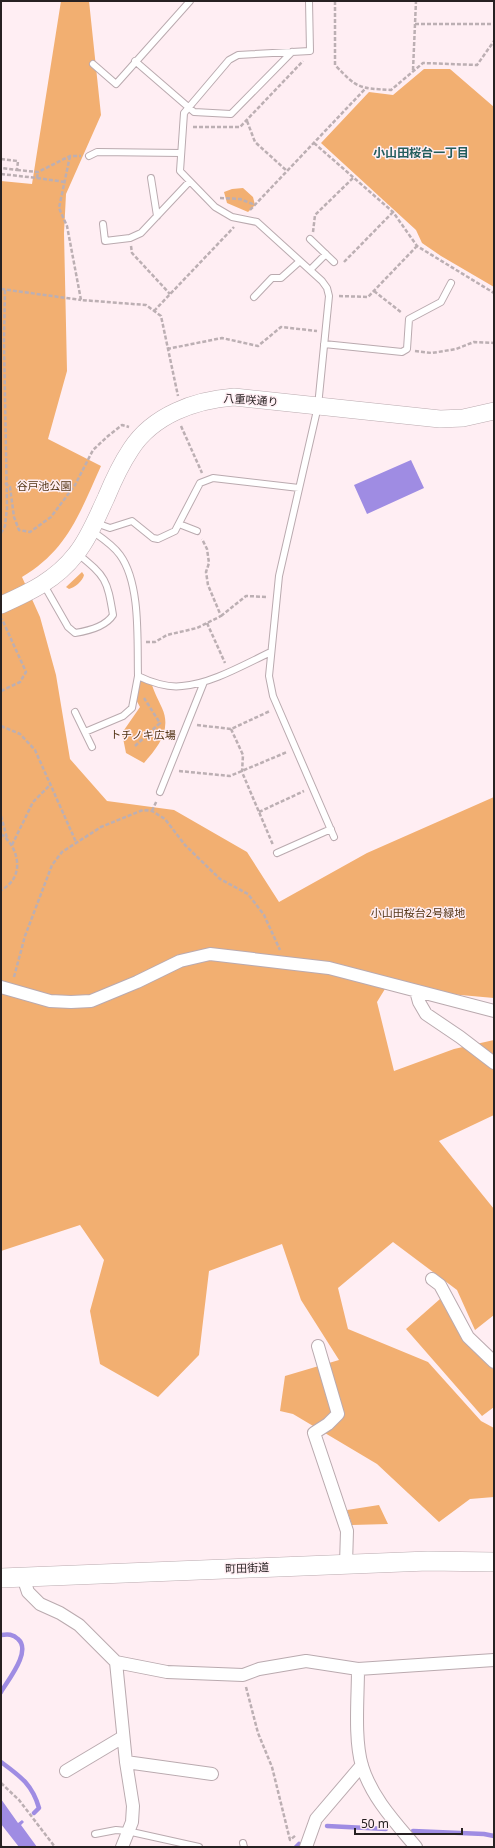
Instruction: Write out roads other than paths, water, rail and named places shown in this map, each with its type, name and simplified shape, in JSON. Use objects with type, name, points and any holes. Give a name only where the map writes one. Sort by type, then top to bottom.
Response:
[{"type":"main road","name":"町田街道","points":[[1,1578],[428,1561],[494,1562]]},
{"type":"street","name":"八重咲通り","points":[[1,604],[44,584],[60,572],[77,553],[93,526],[118,471],[132,448],[149,429],[175,412],[198,402],[216,398],[234,398],[440,419],[463,418],[494,411]]},
{"type":"street","points":[[1,987],[50,1001],[91,1001],[137,982],[180,961],[210,954],[329,968],[494,1011]]},
{"type":"street","points":[[416,991],[419,1002],[426,1014],[460,1037],[494,1063]]},
{"type":"street","points":[[432,1279],[440,1285],[468,1336],[494,1362]]},
{"type":"street","points":[[318,1346],[338,1414],[328,1424],[314,1434],[347,1531],[346,1564]]},
{"type":"street","points":[[23,1577],[25,1587],[40,1604],[60,1613],[79,1625],[116,1662],[167,1672],[243,1675],[259,1669],[306,1661],[358,1669],[440,1662],[494,1660]]},
{"type":"street","points":[[116,1662],[123,1737],[133,1806],[132,1822],[127,1831],[122,1847]]},
{"type":"street","points":[[358,1669],[359,1744],[362,1765],[382,1806],[416,1847]]},
{"type":"street","points":[[66,1771],[123,1737]]},
{"type":"street","points":[[126,1762],[212,1774]]},
{"type":"street","points":[[306,1847],[316,1819],[362,1765]]},
{"type":"lane","points":[[93,64],[116,84],[190,1]]},
{"type":"lane","points":[[309,1],[310,51],[238,55],[229,60],[184,113],[180,171],[189,182],[215,206],[232,217],[257,222],[322,281],[327,288],[329,296],[318,406],[279,576],[269,676],[272,696],[334,837]]},
{"type":"lane","points":[[135,61],[194,112],[231,114],[292,52]]},
{"type":"lane","points":[[89,156],[97,152],[181,153]]},
{"type":"lane","points":[[151,178],[157,216]]},
{"type":"lane","points":[[102,224],[105,241],[130,238],[141,234],[189,182]]},
{"type":"lane","points":[[310,239],[334,262]]},
{"type":"lane","points":[[310,270],[326,254]]},
{"type":"lane","points":[[254,297],[272,278],[281,278],[300,261]]},
{"type":"lane","points":[[324,344],[402,352],[406,349],[409,319],[441,302],[451,283]]},
{"type":"lane","points":[[93,526],[110,528],[132,521],[153,538],[158,539],[175,531],[200,483],[213,478],[299,488]]},
{"type":"lane","points":[[179,524],[197,531]]},
{"type":"lane","points":[[85,732],[123,716],[132,708],[138,676],[137,622],[131,575],[120,554],[93,526]]},
{"type":"lane","points":[[44,584],[71,631],[75,633],[84,632],[110,620],[113,615],[108,586],[99,571],[77,553]]},
{"type":"lane","points":[[138,676],[151,682],[182,687],[204,682],[272,652]]},
{"type":"lane","points":[[160,792],[204,682]]},
{"type":"lane","points":[[75,712],[92,747]]},
{"type":"lane","points":[[277,853],[331,829]]},
{"type":"lane","points":[[95,1834],[116,1830],[127,1831],[199,1847]]},
{"type":"waterway","points":[[1,1635],[6,1634],[14,1636],[22,1644],[21,1658],[1,1692]]},
{"type":"waterway","points":[[1,1762],[20,1776],[33,1793],[39,1808],[34,1813]]},
{"type":"waterway","points":[[327,1826],[386,1829]]},
{"type":"waterway","points":[[413,1831],[484,1834],[494,1836]]},
{"type":"waterway","points":[[296,1847],[299,1844]]},
{"type":"district","name":"小山田桜台一丁目","points":[[421,153]]},
{"type":"park label","name":"谷戸池公園","points":[[44,486]]},
{"type":"park label","name":"トチノキ広場","points":[[143,735]]},
{"type":"park label","name":"小山田桜台2号緑地","points":[[418,913]]}]
